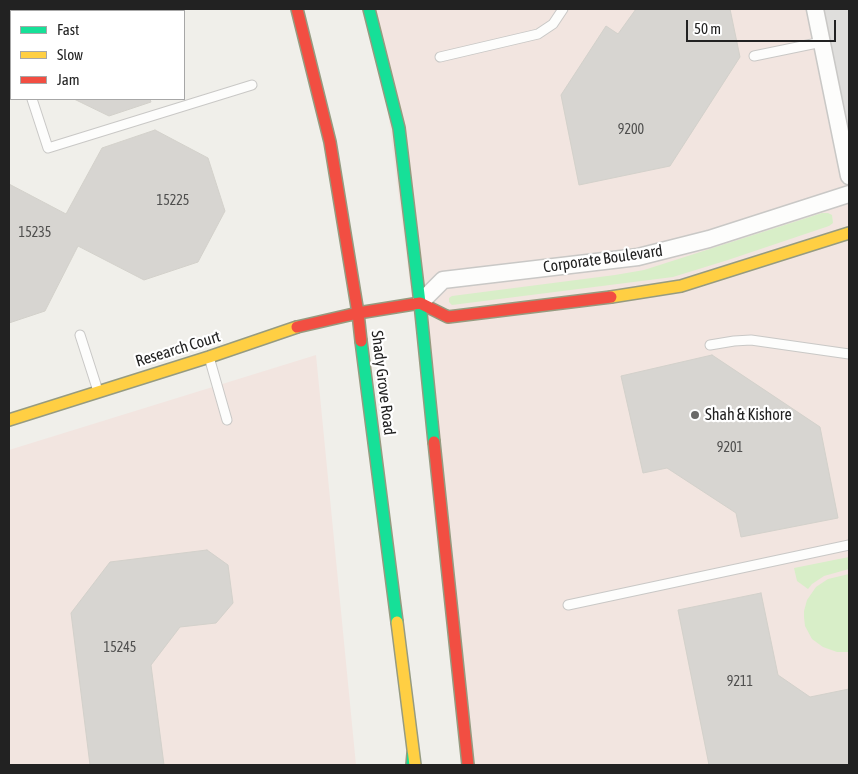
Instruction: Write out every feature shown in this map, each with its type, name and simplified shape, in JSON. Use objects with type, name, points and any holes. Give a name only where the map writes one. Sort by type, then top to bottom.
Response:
[{"type":"main road","name":"Shady Grove Road","points":[[297,9],[330,142],[358,313],[413,761]]},
{"type":"main road","points":[[369,9],[399,128],[420,304],[468,765]]},
{"type":"main road","points":[[358,313],[420,304],[448,317],[635,294],[681,286],[849,233]]},
{"type":"main road","name":"Research Court","points":[[9,420],[209,357],[302,325],[358,313]]},
{"type":"street","points":[[815,9],[849,176]]},
{"type":"street","name":"Corporate Boulevard","points":[[420,304],[443,280],[638,257],[709,239],[849,194]]},
{"type":"lane","points":[[440,56],[538,34],[553,24],[563,9]]},
{"type":"lane","points":[[754,56],[822,42]]},
{"type":"lane","points":[[32,100],[48,148],[252,85]]},
{"type":"lane","points":[[80,335],[98,391]]},
{"type":"lane","points":[[710,345],[751,340],[849,354]]},
{"type":"lane","points":[[209,357],[227,420]]},
{"type":"lane","points":[[568,605],[849,545]]},
{"type":"shaded area","points":[[375,9],[816,9],[849,167],[849,765],[471,765]]},
{"type":"shaded area","points":[[816,9],[849,9],[849,167]]},
{"type":"shaded area","points":[[316,355],[356,765],[9,765],[9,450]]},
{"type":"green space","points":[[822,213],[832,215],[833,223],[829,226],[673,277],[452,305],[449,302],[449,298],[452,296],[644,270]]},
{"type":"green space","points":[[849,557],[849,569],[824,576],[808,589],[797,581],[794,568]]},
{"type":"green space","points":[[849,574],[849,652],[837,652],[823,647],[812,639],[805,626],[804,611],[807,600],[816,587],[828,579]]},
{"type":"building","points":[[636,9],[730,9],[740,57],[670,166],[579,185],[561,95],[606,26],[618,34]]},
{"type":"building","points":[[76,100],[150,100],[151,102],[109,116]]},
{"type":"building","points":[[155,130],[208,158],[225,211],[198,262],[144,280],[78,246],[45,311],[9,323],[9,184],[66,214],[102,148]]},
{"type":"building","points":[[712,355],[820,427],[838,518],[741,537],[736,513],[667,468],[643,473],[621,376]]},
{"type":"building","points":[[207,550],[228,565],[233,603],[216,623],[180,627],[151,665],[164,765],[90,765],[71,613],[110,562]]},
{"type":"building","points":[[761,593],[778,675],[810,697],[849,689],[849,765],[709,765],[678,610]]},
{"type":"traffic: fast","points":[[369,9],[399,128],[434,442]]},
{"type":"traffic: fast","points":[[361,341],[397,622]]},
{"type":"traffic: fast","points":[[412,765],[413,754]]},
{"type":"traffic: slow","points":[[611,297],[681,286],[849,233]]},
{"type":"traffic: slow","points":[[9,420],[209,357],[297,327]]},
{"type":"traffic: slow","points":[[397,622],[415,765]]},
{"type":"traffic: jam","points":[[297,9],[330,142],[361,341]]},
{"type":"traffic: jam","points":[[297,327],[358,313],[420,303],[448,317],[611,297]]},
{"type":"traffic: jam","points":[[434,442],[468,765]]},
{"type":"place","name":"Shah & Kishore","points":[[695,415]]}]
